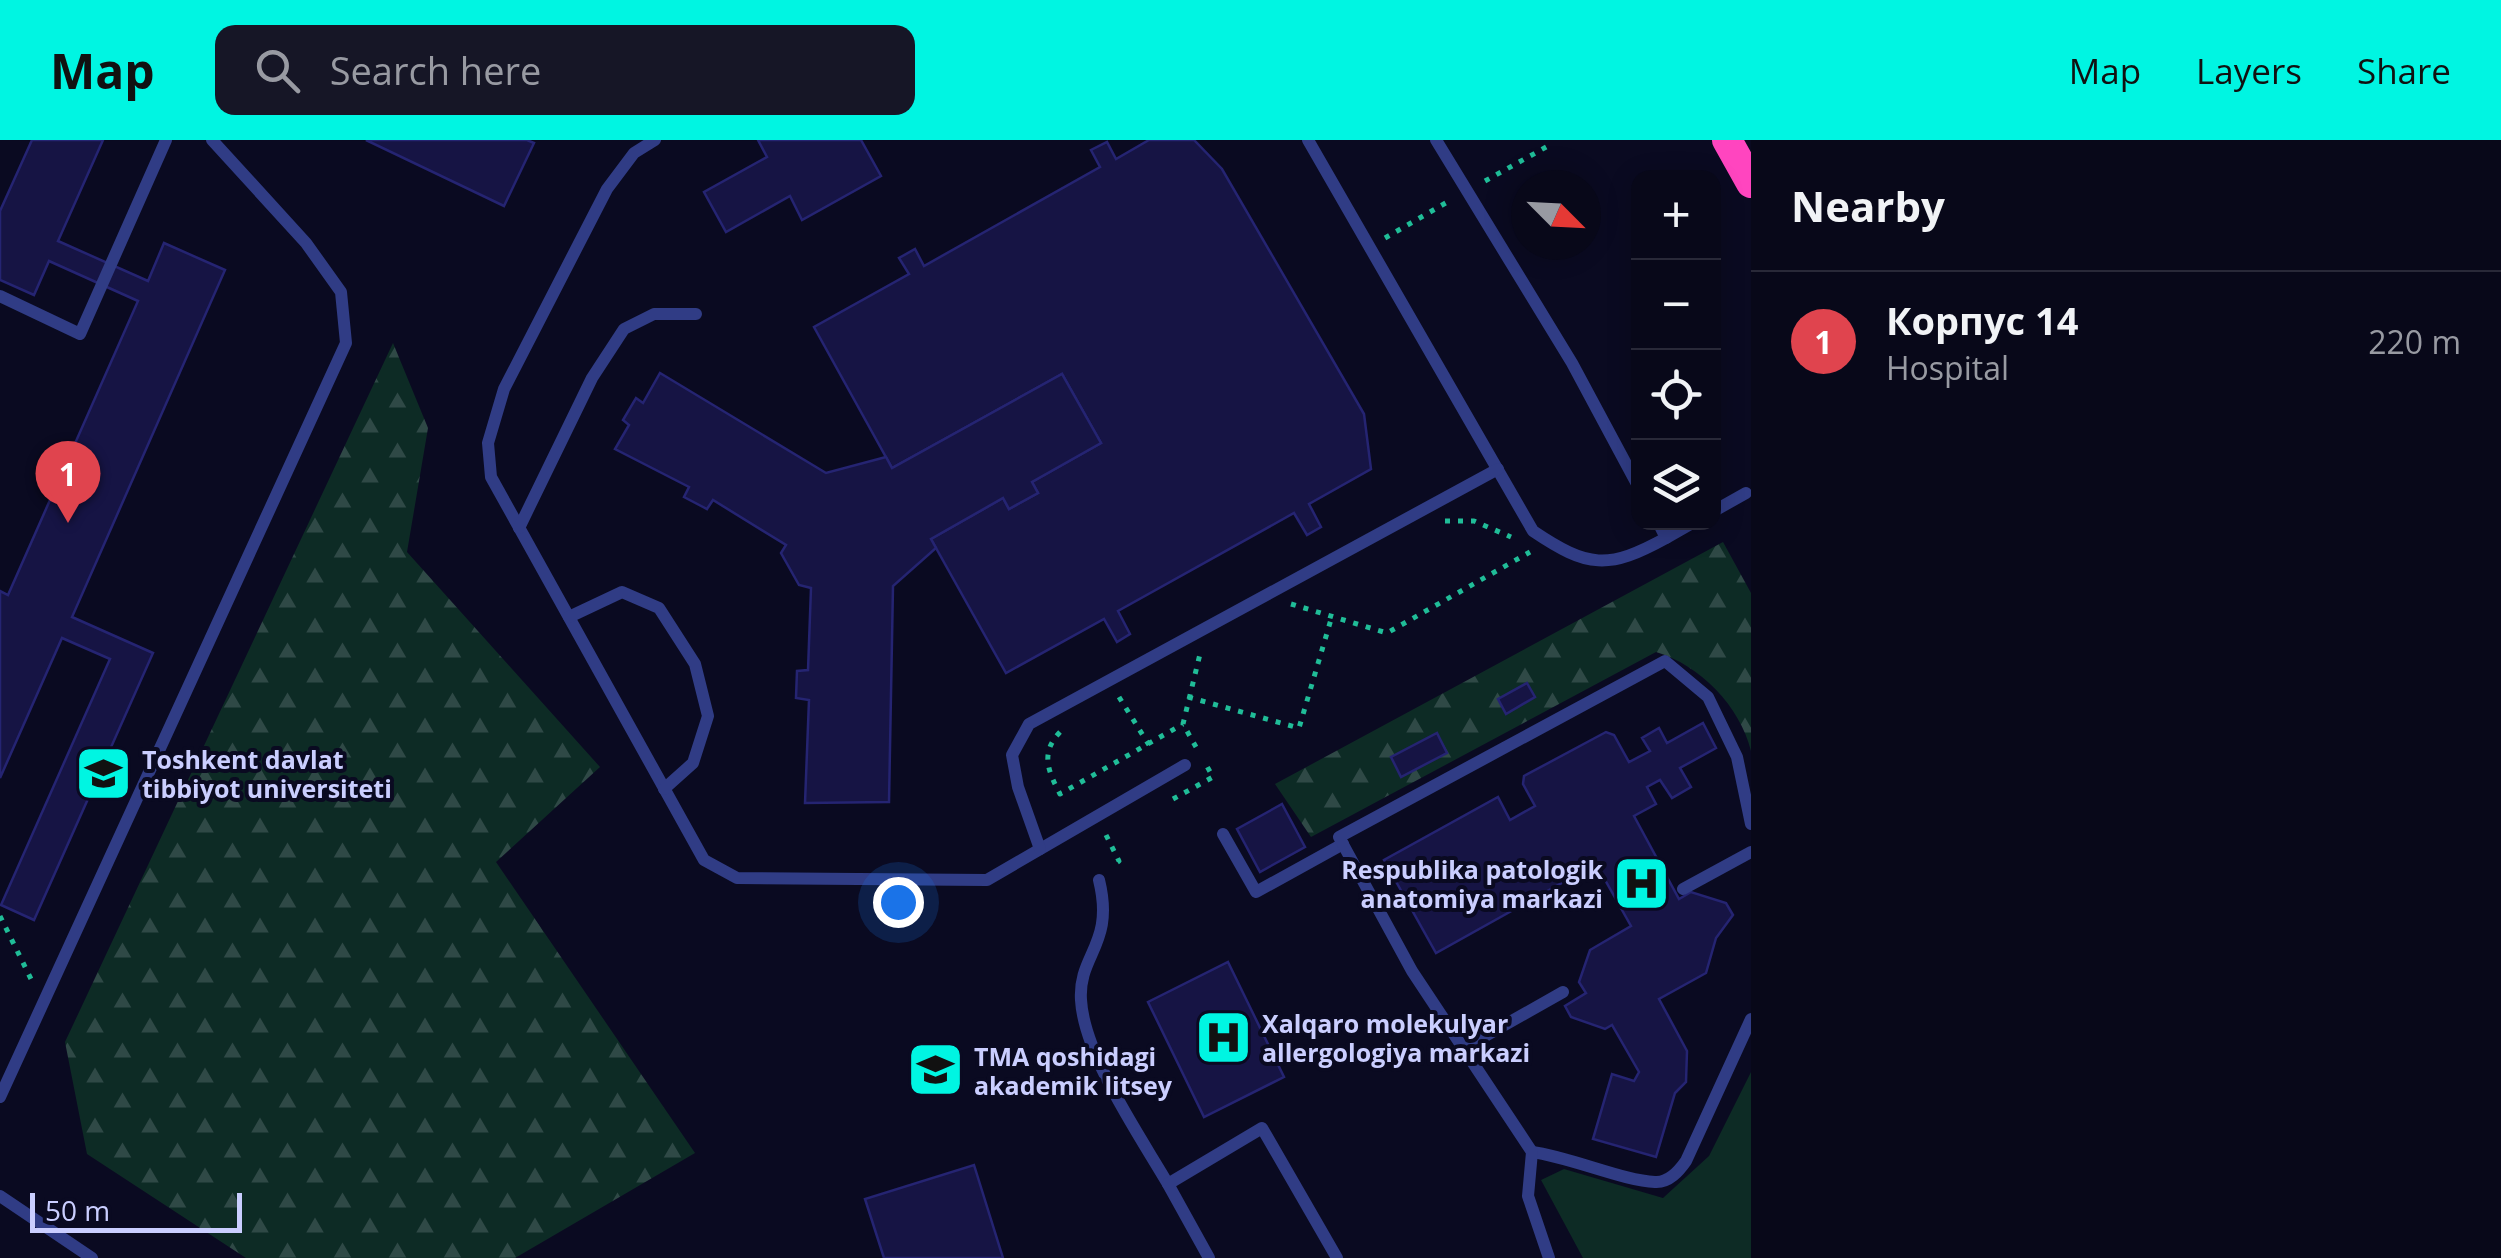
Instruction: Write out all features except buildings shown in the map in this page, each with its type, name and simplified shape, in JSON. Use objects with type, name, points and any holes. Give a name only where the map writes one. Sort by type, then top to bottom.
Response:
[{"type":"highway","points":[[1726,140],[1751,184]]},
{"type":"lane","points":[[0,296],[80,334],[166,140]]},
{"type":"lane","points":[[0,1097],[346,343],[341,292],[306,242],[212,140]]},
{"type":"lane","points":[[655,140],[634,153],[608,189],[504,389],[488,443],[491,476],[704,860],[737,878],[987,880],[1184,764]]},
{"type":"lane","points":[[1308,140],[1533,530],[1564,551],[1598,563],[1623,561],[1680,530]]},
{"type":"lane","points":[[1436,140],[1572,363],[1631,473]]},
{"type":"lane","points":[[519,528],[592,378],[624,328],[654,314],[696,314]]},
{"type":"lane","points":[[1040,848],[1018,787],[1012,754],[1029,724],[1498,469]]},
{"type":"lane","points":[[1721,507],[1746,493]]},
{"type":"lane","points":[[1662,530],[1666,538]]},
{"type":"lane","points":[[568,616],[622,592],[658,608],[695,664],[708,716],[701,747],[693,764],[664,789]]},
{"type":"lane","points":[[1549,1258],[1528,1196],[1532,1152],[1412,970],[1339,837],[1665,661],[1708,697],[1736,757],[1751,824]]},
{"type":"lane","points":[[1223,834],[1256,892],[1343,844]]},
{"type":"lane","points":[[1683,889],[1751,852]]},
{"type":"lane","points":[[1102,876],[1104,932],[1080,998],[1084,1014],[1106,1071],[1210,1258]]},
{"type":"lane","points":[[1464,1048],[1563,992]]},
{"type":"lane","points":[[1532,1152],[1565,1156],[1654,1182],[1674,1176],[1686,1161],[1751,1019]]},
{"type":"lane","points":[[1168,1184],[1262,1128],[1337,1258]]},
{"type":"lane","points":[[0,1196],[92,1258]]},
{"type":"path","points":[[1296,594],[1282,601],[1386,633],[1531,552],[1507,534],[1474,521],[1440,521]]},
{"type":"path","points":[[1188,697],[1299,728],[1332,616]]},
{"type":"path","points":[[1167,802],[1213,777],[1184,724],[1201,649],[1185,659]]},
{"type":"path","points":[[1112,680],[1149,745]]},
{"type":"path","points":[[1106,704],[1136,687]]},
{"type":"path","points":[[1065,726],[1050,742],[1046,768],[1060,794],[1184,724]]},
{"type":"path","points":[[1102,876],[1120,861],[1105,836],[1120,827]]},
{"type":"path","points":[[0,916],[43,1002]]},
{"type":"green space","points":[[393,343],[428,428],[407,552],[600,767],[496,862],[695,1153],[515,1258],[246,1258],[87,1154],[65,1042]]},
{"type":"green space","points":[[1723,542],[1751,593],[1751,751],[1738,718],[1716,690],[1688,667],[1656,652],[1311,837],[1275,784]]},
{"type":"green space","points":[[1751,1072],[1751,1258],[1583,1258],[1541,1180],[1564,1169],[1663,1198],[1709,1156]]},
{"type":"place","name":"Корпус 14","points":[[68,523]]},
{"type":"place","name":"Toshkent davlat tibbiyot universiteti","points":[[103,773]]},
{"type":"place","name":"Respublika patologik anatomiya markazi","points":[[1642,883]]},
{"type":"place","name":"Xalqaro molekulyar allergologiya markazi","points":[[1223,1037]]},
{"type":"place","name":"TMA qoshidagi akademik litsey","points":[[935,1070]]}]
